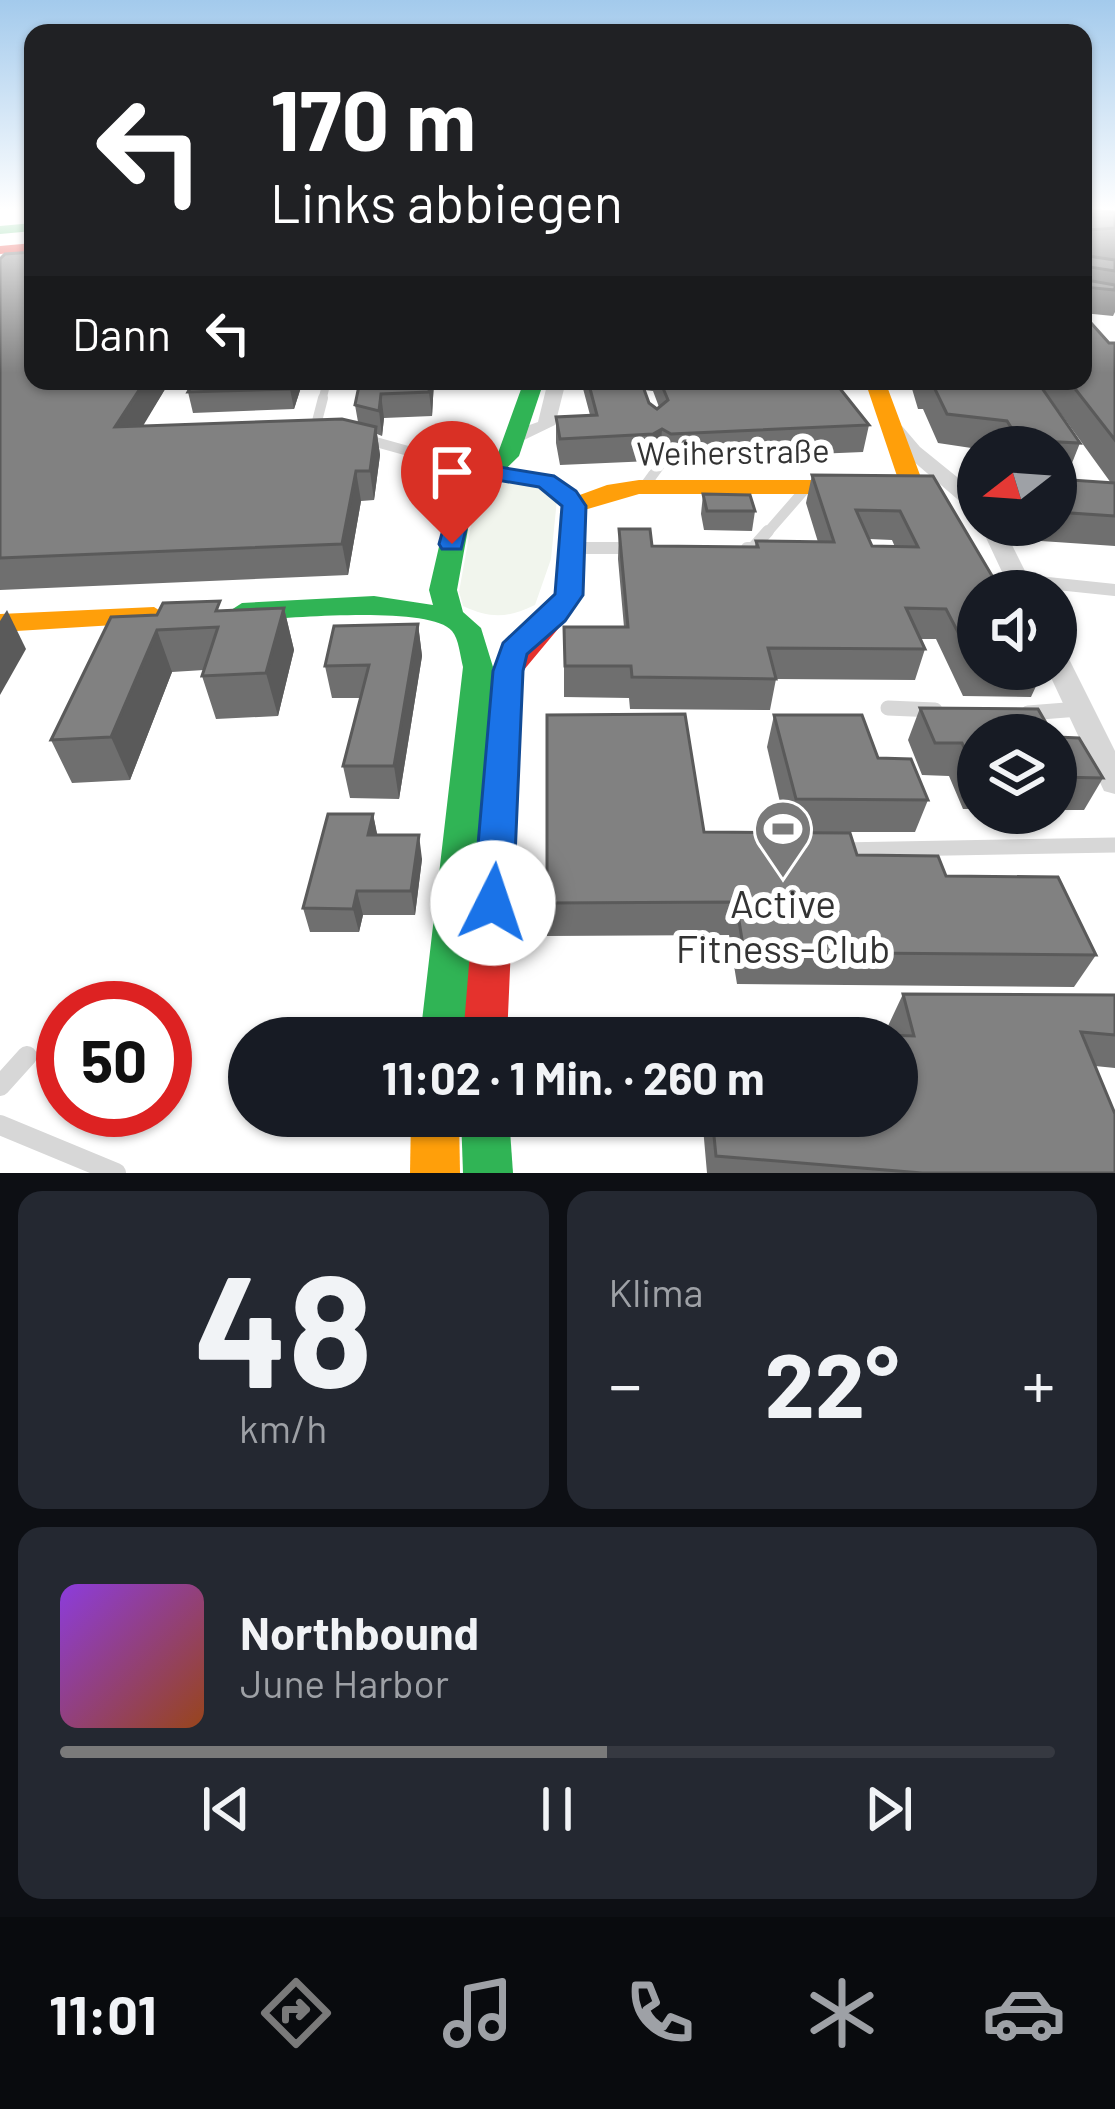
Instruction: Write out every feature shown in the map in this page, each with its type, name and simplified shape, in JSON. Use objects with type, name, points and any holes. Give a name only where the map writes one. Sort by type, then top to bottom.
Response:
[{"type":"main road","points":[[444,1017],[478,667],[442,590],[462,499],[490,473],[517,436],[531,390]]},
{"type":"main road","points":[[878,390],[890,423]]},
{"type":"main road","name":"Weiherstraße","points":[[574,506],[652,476],[807,487],[880,487],[906,481],[909,475],[890,423]]},
{"type":"main road","points":[[486,1017],[508,671],[514,650],[555,615],[569,595],[574,506],[546,481],[490,473]]},
{"type":"main road","points":[[379,605],[422,590],[446,567]]},
{"type":"main road","points":[[379,605],[422,616],[441,627],[478,667]]},
{"type":"main road","points":[[217,613],[422,607],[506,634],[534,629]]},
{"type":"main road","points":[[0,623],[171,615]]},
{"type":"main road","points":[[461,838],[493,903]]},
{"type":"main road","points":[[434,1173],[435,1137]]},
{"type":"main road","points":[[486,1137],[488,1173]]},
{"type":"street","points":[[517,436],[546,425],[555,390]]},
{"type":"street","points":[[890,423],[938,474],[957,486]]},
{"type":"street","points":[[1071,690],[1115,782]]},
{"type":"lane","points":[[312,428],[324,390]]},
{"type":"lane","points":[[292,429],[330,432]]},
{"type":"lane","points":[[348,435],[490,473]]},
{"type":"lane","points":[[455,464],[490,473]]},
{"type":"lane","points":[[731,548],[754,548],[807,487]]},
{"type":"lane","points":[[572,548],[640,548]]},
{"type":"lane","points":[[1077,588],[1115,590]]},
{"type":"lane","points":[[888,708],[959,711]]},
{"type":"lane","points":[[1007,713],[1080,709]]},
{"type":"lane","points":[[823,849],[911,852],[1115,844]]},
{"type":"lane","points":[[0,1086],[26,1056]]},
{"type":"lane","points":[[0,1125],[116,1173]]},
{"type":"shaded area","points":[[525,480],[557,499],[551,559],[535,605],[499,615],[463,606],[459,592],[475,503],[505,482]]},
{"type":"building","points":[[0,264],[24,264],[24,390],[139,390],[115,427],[342,419],[376,427],[370,471],[356,471],[342,544],[0,558]]},
{"type":"building","points":[[1092,264],[1115,264],[1115,271],[1092,267]]},
{"type":"building","points":[[1092,281],[1115,285],[1115,290],[1092,288]]},
{"type":"building","points":[[1092,324],[1109,343],[1115,343],[1115,440],[1076,390],[1092,390]]},
{"type":"building","points":[[358,390],[429,390],[381,394],[379,411],[355,405]]},
{"type":"building","points":[[590,390],[644,390],[657,409],[668,400],[664,390],[841,390],[869,425],[671,434],[662,429],[653,434],[560,439],[556,417],[597,415]]},
{"type":"building","points":[[935,390],[1043,390],[1068,426],[1010,426],[1007,421],[947,414]]},
{"type":"building","points":[[812,475],[933,476],[957,517],[957,546],[974,546],[989,570],[957,570],[957,630],[946,609],[906,608],[925,649],[768,648],[776,679],[632,677],[631,666],[565,666],[564,627],[628,627],[619,529],[650,529],[652,546],[758,547],[756,541],[834,542]],"holes":[[[856,510],[900,511],[918,547],[872,546]]]},
{"type":"building","points":[[1077,480],[1115,483],[1115,516],[1077,513]]},
{"type":"building","points":[[703,494],[750,495],[755,511],[707,511]]},
{"type":"building","points":[[220,601],[216,611],[284,608],[266,673],[202,676],[218,627],[157,630],[111,737],[51,740],[111,617],[157,615],[163,603]]},
{"type":"building","points":[[418,624],[394,766],[343,766],[369,665],[325,666],[334,626]]},
{"type":"building","points":[[920,708],[1038,709],[1041,714],[957,714],[957,743],[935,743]]},
{"type":"building","points":[[685,714],[704,832],[850,833],[857,855],[938,856],[946,876],[1058,877],[1096,955],[744,952],[736,902],[547,903],[547,715]]},
{"type":"building","points":[[774,715],[862,715],[878,758],[911,759],[928,800],[796,799]]},
{"type":"building","points":[[1077,738],[1079,738],[1103,778],[1077,777]]},
{"type":"building","points":[[328,814],[373,814],[368,835],[419,835],[411,891],[357,891],[353,909],[303,908]]},
{"type":"building","points":[[903,994],[1115,995],[1115,1035],[1081,1032],[1115,1114],[1115,1173],[922,1173],[716,1156],[714,1137],[918,1137],[918,1017],[909,1017]]},
{"type":"traffic: fast","points":[[444,1017],[478,667],[467,628],[450,616],[443,590],[462,499],[508,456],[531,390]]},
{"type":"traffic: fast","points":[[242,612],[374,605],[450,616]]},
{"type":"traffic: fast","points":[[486,1137],[488,1173]]},
{"type":"traffic: slow","points":[[574,506],[615,490],[639,487],[881,487],[906,481],[909,475],[878,390]]},
{"type":"traffic: slow","points":[[493,472],[549,483],[574,506]]},
{"type":"traffic: slow","points":[[0,623],[154,616]]},
{"type":"traffic: slow","points":[[435,1137],[435,1173]]},
{"type":"traffic: jam","points":[[486,1017],[508,671],[571,588],[574,506]]},
{"type":"place","name":"Active Fitness-Club","points":[[783,880]]},
{"type":"route","points":[[452,544],[467,490],[493,472],[546,481],[574,506],[569,595],[555,615],[514,650],[508,671],[493,903]]}]
